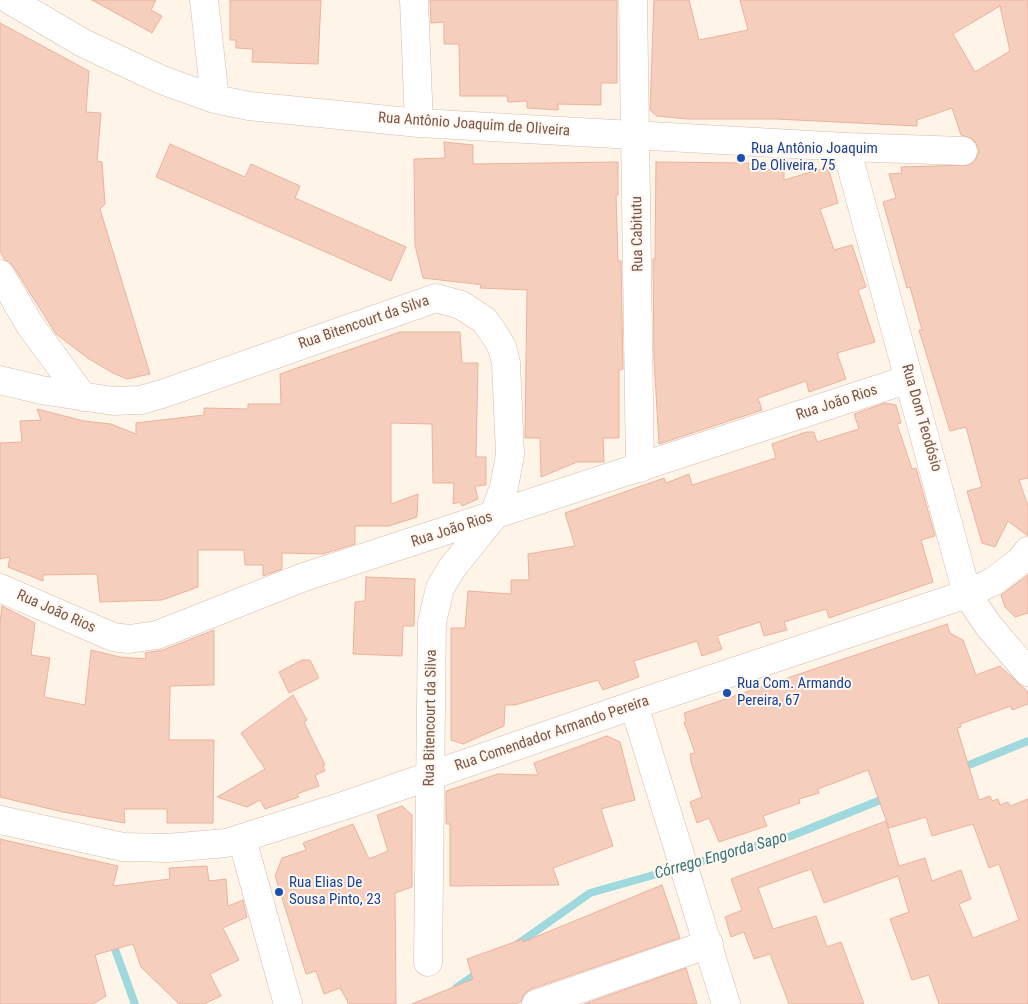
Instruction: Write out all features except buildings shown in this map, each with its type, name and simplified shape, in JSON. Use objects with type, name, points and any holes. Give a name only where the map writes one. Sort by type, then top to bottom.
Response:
[{"type":"street","name":"Rua Antônio Joaquim de Oliveira","points":[[10,0],[83,43],[162,80],[215,100],[282,110],[418,123],[846,147],[963,150]]},
{"type":"street","points":[[204,0],[215,100]]},
{"type":"street","points":[[414,0],[418,123]]},
{"type":"street","name":"Rua Cabitutu","points":[[633,0],[640,468]]},
{"type":"street","name":"Rua Dom Teodósio","points":[[846,147],[967,594],[988,625],[1028,672]]},
{"type":"street","points":[[0,274],[30,325],[83,397]]},
{"type":"street","name":"Rua Bitencourt da Silva","points":[[0,380],[83,397],[127,401],[162,394],[427,300],[445,299],[461,305],[484,320],[502,347],[506,363],[510,455],[504,487],[493,517],[452,568],[440,588],[432,622],[428,962]]},
{"type":"street","name":"Rua João Rios","points":[[0,588],[113,637],[142,638],[158,635],[304,577],[493,517],[910,379]]},
{"type":"street","name":"Rua Comendador Armando Pereira","points":[[0,820],[123,848],[211,845],[242,839],[967,594],[994,581],[1019,562],[1028,550]]},
{"type":"street","points":[[634,705],[726,1004]]},
{"type":"street","points":[[242,839],[288,1004]]},
{"type":"street","points":[[536,1004],[708,944]]},
{"type":"waterway","name":"Córrego Engorda Sapo","points":[[959,769],[1028,741]]},
{"type":"waterway","name":"Córrego Engorda Sapo","points":[[515,946],[590,893],[791,836],[888,797]]},
{"type":"waterway","name":"Córrego Engorda Sapo","points":[[112,941],[135,1004]]},
{"type":"waterway","name":"Córrego Engorda Sapo","points":[[456,988],[479,972]]},
{"type":"place","name":"Rua Antônio Joaquim De Oliveira, 75","points":[[741,158]]},
{"type":"place","name":"Rua Com. Armando Pereira, 67","points":[[727,693]]},
{"type":"place","name":"Rua Elias De Sousa Pinto, 23","points":[[279,892]]}]
